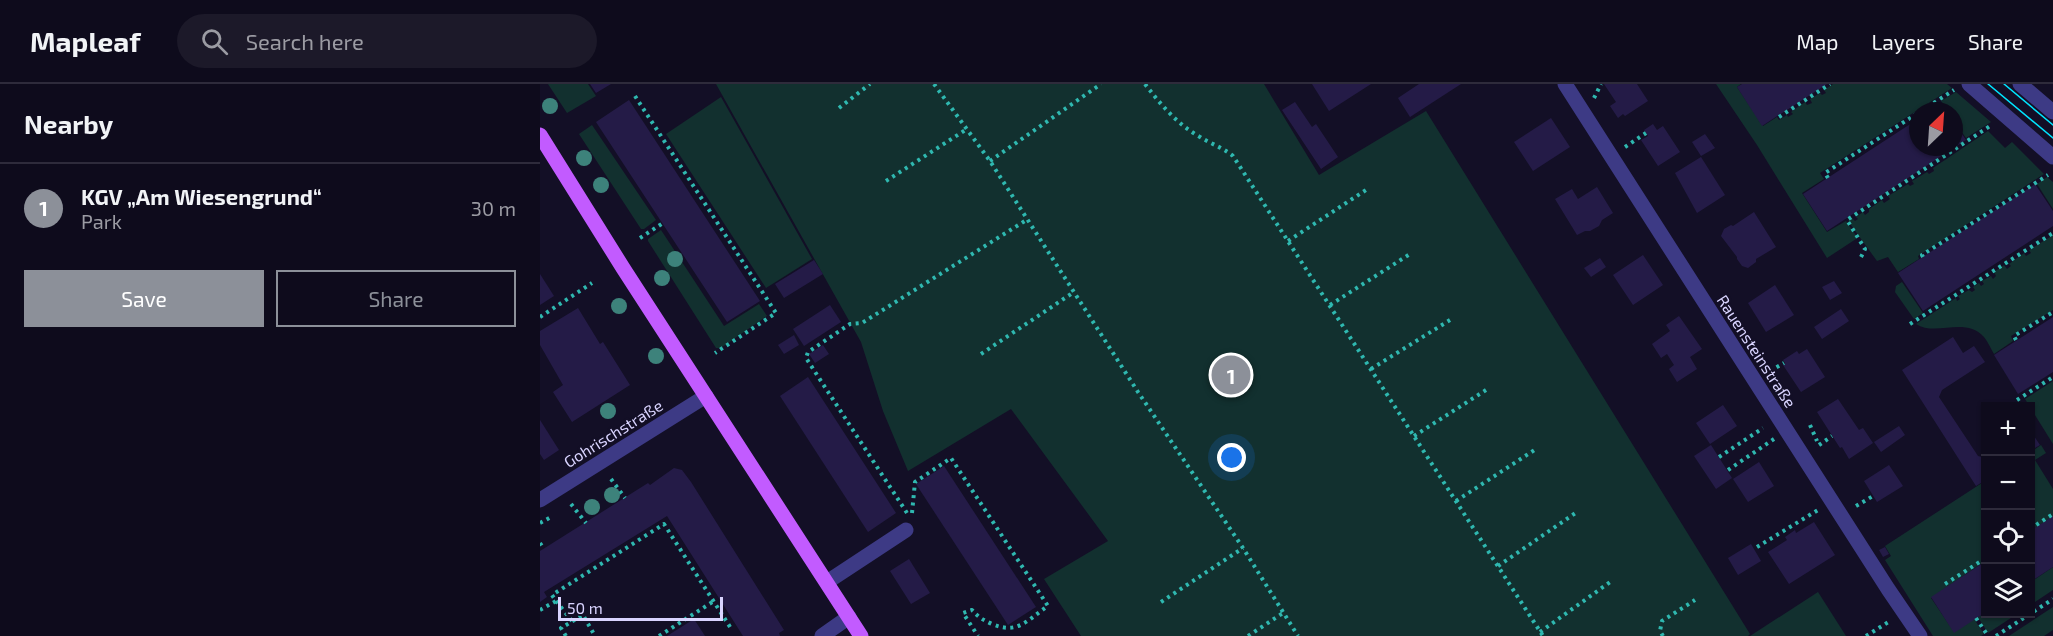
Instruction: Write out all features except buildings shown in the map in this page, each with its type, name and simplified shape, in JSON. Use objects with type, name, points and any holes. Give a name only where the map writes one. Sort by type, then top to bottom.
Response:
[{"type":"main road","points":[[540,135],[705,396],[861,636]]},
{"type":"street","name":"Rauensteinstraße","points":[[1564,84],[1920,636]]},
{"type":"street","points":[[2020,84],[2053,112]]},
{"type":"street","points":[[1963,86],[2052,165]]},
{"type":"street","name":"Gohrischstraße","points":[[540,500],[705,396]]},
{"type":"street","points":[[827,582],[906,530]]},
{"type":"street","points":[[822,636],[849,618]]},
{"type":"path","points":[[839,108],[870,84]]},
{"type":"path","points":[[934,84],[990,161],[1298,636]]},
{"type":"path","points":[[990,161],[1101,84]]},
{"type":"path","points":[[1145,84],[1162,108],[1183,126],[1201,138],[1222,147],[1233,156],[1542,634],[1613,580]]},
{"type":"path","points":[[1590,101],[1596,97],[1601,84]]},
{"type":"path","points":[[1779,117],[1830,84]]},
{"type":"path","points":[[1937,102],[1963,86]]},
{"type":"path","points":[[634,96],[776,313],[716,353]]},
{"type":"path","points":[[1828,178],[1825,173],[1872,146],[1909,120]]},
{"type":"path","points":[[1861,257],[1865,249],[1847,220],[1995,122]]},
{"type":"path","points":[[886,181],[967,129]]},
{"type":"path","points":[[1617,152],[1646,133]]},
{"type":"path","points":[[1923,257],[1922,255],[2010,200],[2052,165]]},
{"type":"path","points":[[1288,241],[1369,188]]},
{"type":"path","points":[[978,636],[963,613],[972,610],[978,618],[1004,629],[1014,629],[1048,606],[951,458],[915,482],[911,520],[806,358],[808,352],[850,324],[862,323],[1028,219]]},
{"type":"path","points":[[640,238],[663,223]]},
{"type":"path","points":[[1910,324],[2053,233]]},
{"type":"path","points":[[1330,306],[1410,254]]},
{"type":"path","points":[[540,317],[592,283]]},
{"type":"path","points":[[981,354],[1074,292]]},
{"type":"path","points":[[2016,340],[2014,336],[2053,312]]},
{"type":"path","points":[[1371,369],[1450,320]]},
{"type":"path","points":[[1762,376],[1784,363]]},
{"type":"path","points":[[2017,400],[2053,377]]},
{"type":"path","points":[[1414,436],[1486,390]]},
{"type":"path","points":[[1719,457],[1783,424]]},
{"type":"path","points":[[1728,470],[1783,424]]},
{"type":"path","points":[[1819,445],[1832,436]]},
{"type":"path","points":[[1456,501],[1536,449]]},
{"type":"path","points":[[611,479],[625,498]]},
{"type":"path","points":[[1852,508],[1873,496]]},
{"type":"path","points":[[1757,547],[1831,501]]},
{"type":"path","points":[[571,504],[586,522]]},
{"type":"path","points":[[1498,566],[1577,512]]},
{"type":"path","points":[[2035,526],[2053,514]]},
{"type":"path","points":[[572,621],[552,595],[664,524],[732,630]]},
{"type":"path","points":[[540,543],[544,549]]},
{"type":"path","points":[[1161,602],[1243,548]]},
{"type":"path","points":[[1945,584],[1981,561]]},
{"type":"path","points":[[2035,610],[2053,599]]},
{"type":"path","points":[[1662,636],[1659,631],[1662,621],[1695,600]]},
{"type":"path","points":[[540,610],[556,601]]},
{"type":"path","points":[[659,636],[714,602]]},
{"type":"path","points":[[1866,636],[1903,612]]},
{"type":"path","points":[[1248,636],[1283,613]]},
{"type":"path","points":[[566,636],[561,628],[583,615],[595,636]]},
{"type":"path","points":[[1976,618],[1988,636]]},
{"type":"path","points":[[1996,636],[2023,618]]},
{"type":"green space","points":[[548,84],[588,84],[596,96],[567,113]]},
{"type":"green space","points":[[716,84],[1264,84],[1319,175],[1426,111],[1750,634],[1748,636],[1081,636],[1044,579],[1108,541],[1011,409],[908,471],[883,411],[861,342]]},
{"type":"green space","points":[[1716,84],[1741,84],[1737,87],[1763,126],[1777,117],[1779,120],[1787,115],[1788,117],[1805,102],[1807,105],[1812,103],[1810,99],[1820,93],[1822,95],[1826,93],[1824,90],[1833,84],[1947,84],[1952,88],[1930,102],[1909,102],[1909,116],[1820,173],[1824,179],[1802,193],[1827,232],[1846,221],[1857,237],[1827,258]]},
{"type":"green space","points":[[1956,92],[1991,122],[1966,138],[1963,134],[1963,102],[1941,101]]},
{"type":"green space","points":[[721,97],[812,259],[766,288],[666,134]]},
{"type":"green space","points":[[592,125],[656,220],[644,229],[641,229],[579,134]]},
{"type":"green space","points":[[1988,131],[2005,148],[2012,142],[2044,174],[1918,256],[1919,259],[1898,272],[1888,257],[1877,261],[1848,221],[1852,218],[1855,221],[1858,219],[1856,217],[1863,212],[1865,215],[1869,209],[1882,200],[1884,203],[1890,199],[1888,196],[1908,184],[1910,186],[1914,184],[1912,181],[1927,172],[1929,174],[1934,171],[1933,168],[1951,156],[1963,156],[1963,148]]},
{"type":"green space","points":[[2047,177],[2053,182],[2053,209],[2037,184]]},
{"type":"green space","points":[[661,230],[724,326],[759,304],[767,316],[721,348],[716,348],[648,241]]},
{"type":"green space","points":[[2053,235],[2053,310],[2011,336],[2013,341],[1994,354],[1984,337],[1976,331],[1959,327],[1932,329],[1916,324],[1956,298],[1957,301],[1960,299],[1958,296],[1969,290],[1972,292],[1975,290],[1973,287],[1979,283],[1981,286],[1984,284],[1982,281],[1991,276],[1993,279],[1996,276],[1994,272],[2004,265],[2007,269],[2011,266],[2009,264],[2024,253],[2026,256],[2031,253],[2029,250]]},
{"type":"green space","points":[[1902,282],[1923,313],[1914,319],[1895,292],[1896,286]]},
{"type":"green space","points":[[2053,381],[2053,444],[2035,415],[2035,402],[2027,402],[2025,399]]},
{"type":"green space","points":[[2041,445],[2046,453],[2035,460],[2035,449]]},
{"type":"green space","points":[[2035,460],[2053,489],[2053,516],[2035,528]]},
{"type":"green space","points":[[1981,484],[1981,564],[1931,598],[1954,632],[1974,619],[1984,634],[1981,636],[1933,636],[1885,560],[1891,556],[1885,546]]},
{"type":"green space","points":[[2053,567],[2053,590],[2035,602],[2035,579]]},
{"type":"green space","points":[[1818,592],[1846,636],[1750,636]]},
{"type":"green space","points":[[2053,607],[2053,630],[2044,636],[2009,636]]},
{"type":"green space","points":[[1981,615],[1981,618],[2011,618],[1988,633],[1978,617]]},
{"type":"tram line","points":[[1988,84],[2053,138]]},
{"type":"tram line","points":[[2004,84],[2053,125]]},
{"type":"place","name":"KGV „Am Wiesengrund“","points":[[1231,375]]}]
